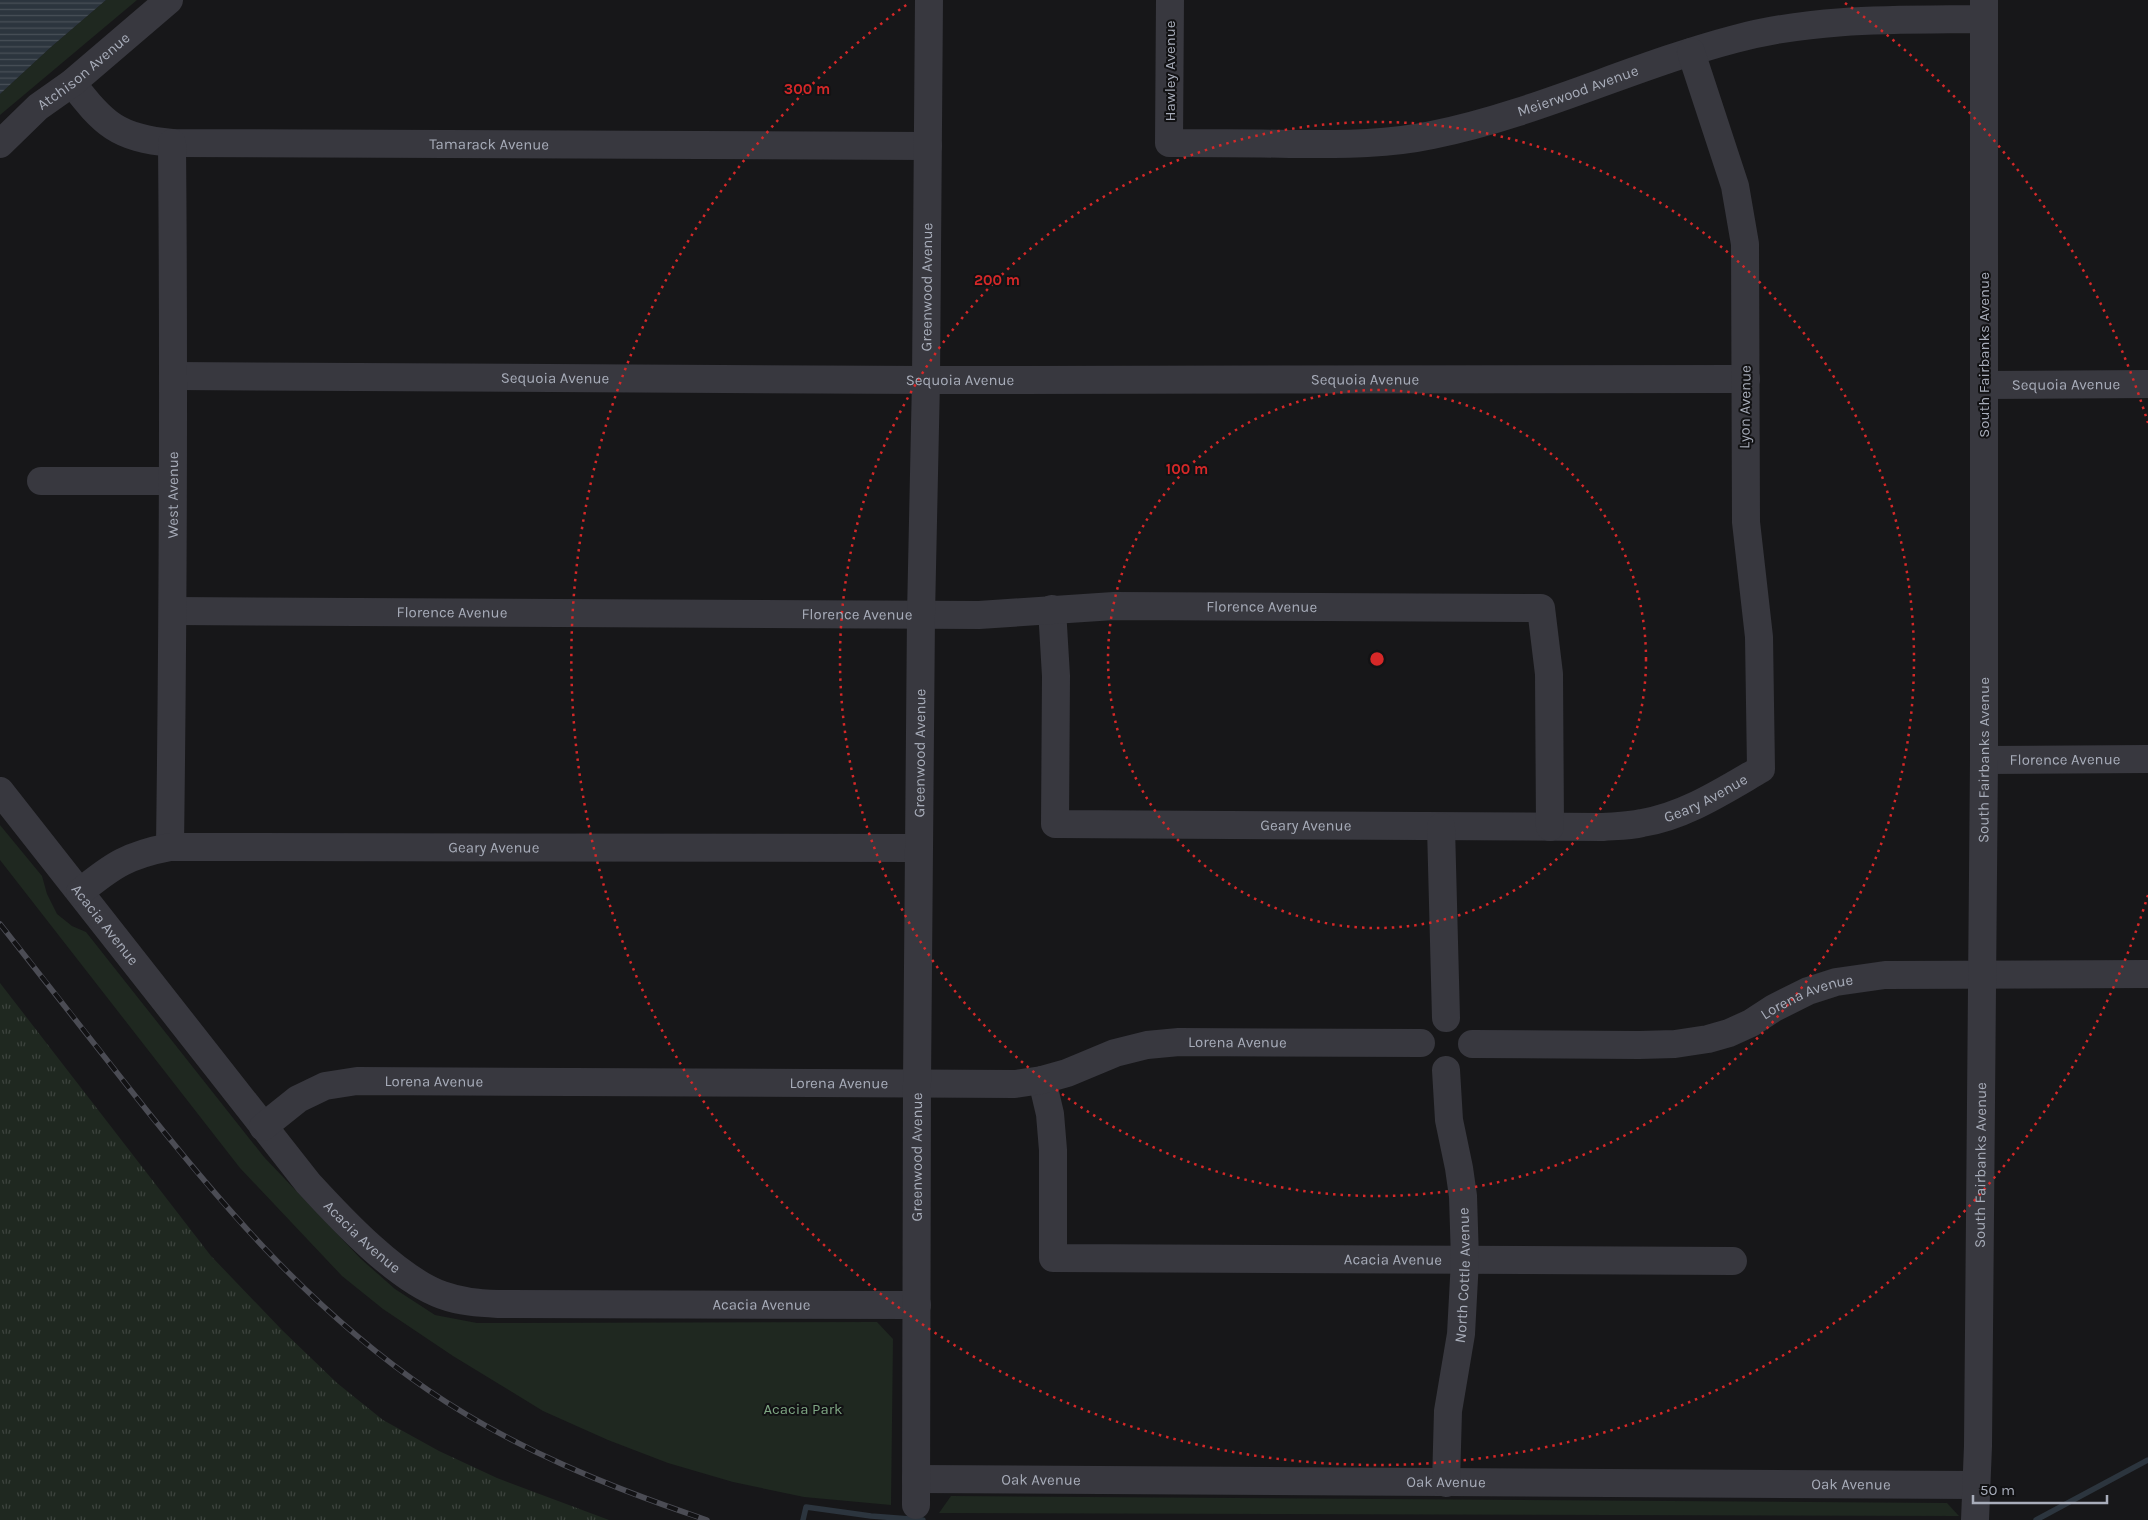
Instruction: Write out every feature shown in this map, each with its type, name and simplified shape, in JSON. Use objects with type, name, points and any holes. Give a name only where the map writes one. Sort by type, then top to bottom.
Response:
[{"type":"street","name":"Atchison Avenue","points":[[0,144],[38,107],[72,83],[170,0]]},
{"type":"street","name":"Greenwood Avenue","points":[[916,1506],[921,615],[926,380],[929,0]]},
{"type":"street","name":"Hawley Avenue","points":[[1169,142],[1170,0]]},
{"type":"street","name":"Meierwood Avenue","points":[[1169,142],[1343,144],[1384,142],[1431,135],[1476,125],[1736,38],[1784,28],[1984,10]]},
{"type":"street","name":"South Fairbanks Avenue","points":[[1975,1520],[1984,760],[1984,10]]},
{"type":"street","name":"Lyon Avenue","points":[[1691,52],[1735,186],[1745,244],[1747,278],[1746,522],[1759,636],[1761,770]]},
{"type":"street","name":"Tamarack Avenue","points":[[72,83],[97,115],[117,130],[145,141],[172,143],[928,146]]},
{"type":"street","name":"West Avenue","points":[[170,847],[174,376],[172,143]]},
{"type":"street","name":"Sequoia Avenue","points":[[174,376],[926,380],[1746,379]]},
{"type":"street","name":"Sequoia Avenue","points":[[1984,385],[2148,384]]},
{"type":"street","points":[[40,481],[172,481]]},
{"type":"street","name":"Florence Avenue","points":[[173,611],[979,615],[1114,606],[1541,608],[1549,674],[1550,827]]},
{"type":"street","name":"Geary Avenue","points":[[1052,609],[1056,676],[1054,824],[1603,827],[1642,823],[1699,804],[1761,770]]},
{"type":"street","name":"Florence Avenue","points":[[1984,760],[2148,759]]},
{"type":"street","name":"Acacia Avenue","points":[[0,791],[308,1183],[337,1214],[398,1270],[426,1288],[441,1295],[468,1302],[498,1304],[917,1305]]},
{"type":"street","points":[[1441,827],[1446,1018]]},
{"type":"street","name":"Geary Avenue","points":[[80,892],[118,863],[146,851],[170,847],[920,848]]},
{"type":"street","name":"Lorena Avenue","points":[[1472,1044],[1675,1044],[1708,1039],[1729,1033],[1808,991],[1836,982],[1885,975],[2148,974]]},
{"type":"street","points":[[1446,1018],[1454,1019],[1467,1028],[1472,1044],[1471,1051],[1462,1064],[1446,1070],[1432,1065],[1426,1060],[1422,1053],[1421,1043],[1425,1029],[1430,1024],[1446,1018]]},
{"type":"street","name":"Lorena Avenue","points":[[263,1127],[298,1099],[325,1086],[357,1081],[1015,1084],[1042,1080],[1067,1073],[1115,1053],[1147,1045],[1178,1042],[1421,1043]]},
{"type":"street","name":"North Cottle Avenue","points":[[1446,1070],[1449,1120],[1460,1168],[1463,1196],[1466,1260],[1461,1334],[1448,1411],[1446,1483]]},
{"type":"street","name":"Acacia Avenue","points":[[1042,1080],[1050,1114],[1053,1150],[1053,1258],[1733,1261]]},
{"type":"street","name":"Oak Avenue","points":[[916,1479],[1976,1485]]},
{"type":"green space","points":[[106,0],[137,0],[0,115],[0,94]]},
{"type":"green space","name":"Acacia Park","points":[[0,825],[42,876],[47,894],[57,914],[72,926],[86,932],[264,1157],[361,1259],[395,1289],[435,1315],[477,1323],[877,1322],[893,1339],[891,1505],[804,1497],[733,1482],[668,1463],[608,1440],[543,1411],[453,1356],[383,1309],[342,1276],[240,1168],[0,860]]},
{"type":"green space","points":[[0,983],[211,1256],[282,1330],[337,1383],[383,1420],[439,1451],[497,1478],[609,1520],[0,1520]]},
{"type":"green space","points":[[951,1496],[1947,1503],[1959,1516],[939,1513]]},
{"type":"shaded area","points":[[0,0],[106,0],[0,94]]},
{"type":"waterway","points":[[2036,1520],[2148,1460]]},
{"type":"waterway","points":[[803,1520],[806,1507],[871,1516],[923,1520]]},
{"type":"railway","points":[[0,924],[162,1130],[231,1212],[267,1251],[343,1324],[384,1358],[428,1390],[494,1430],[598,1480],[707,1520]]}]
